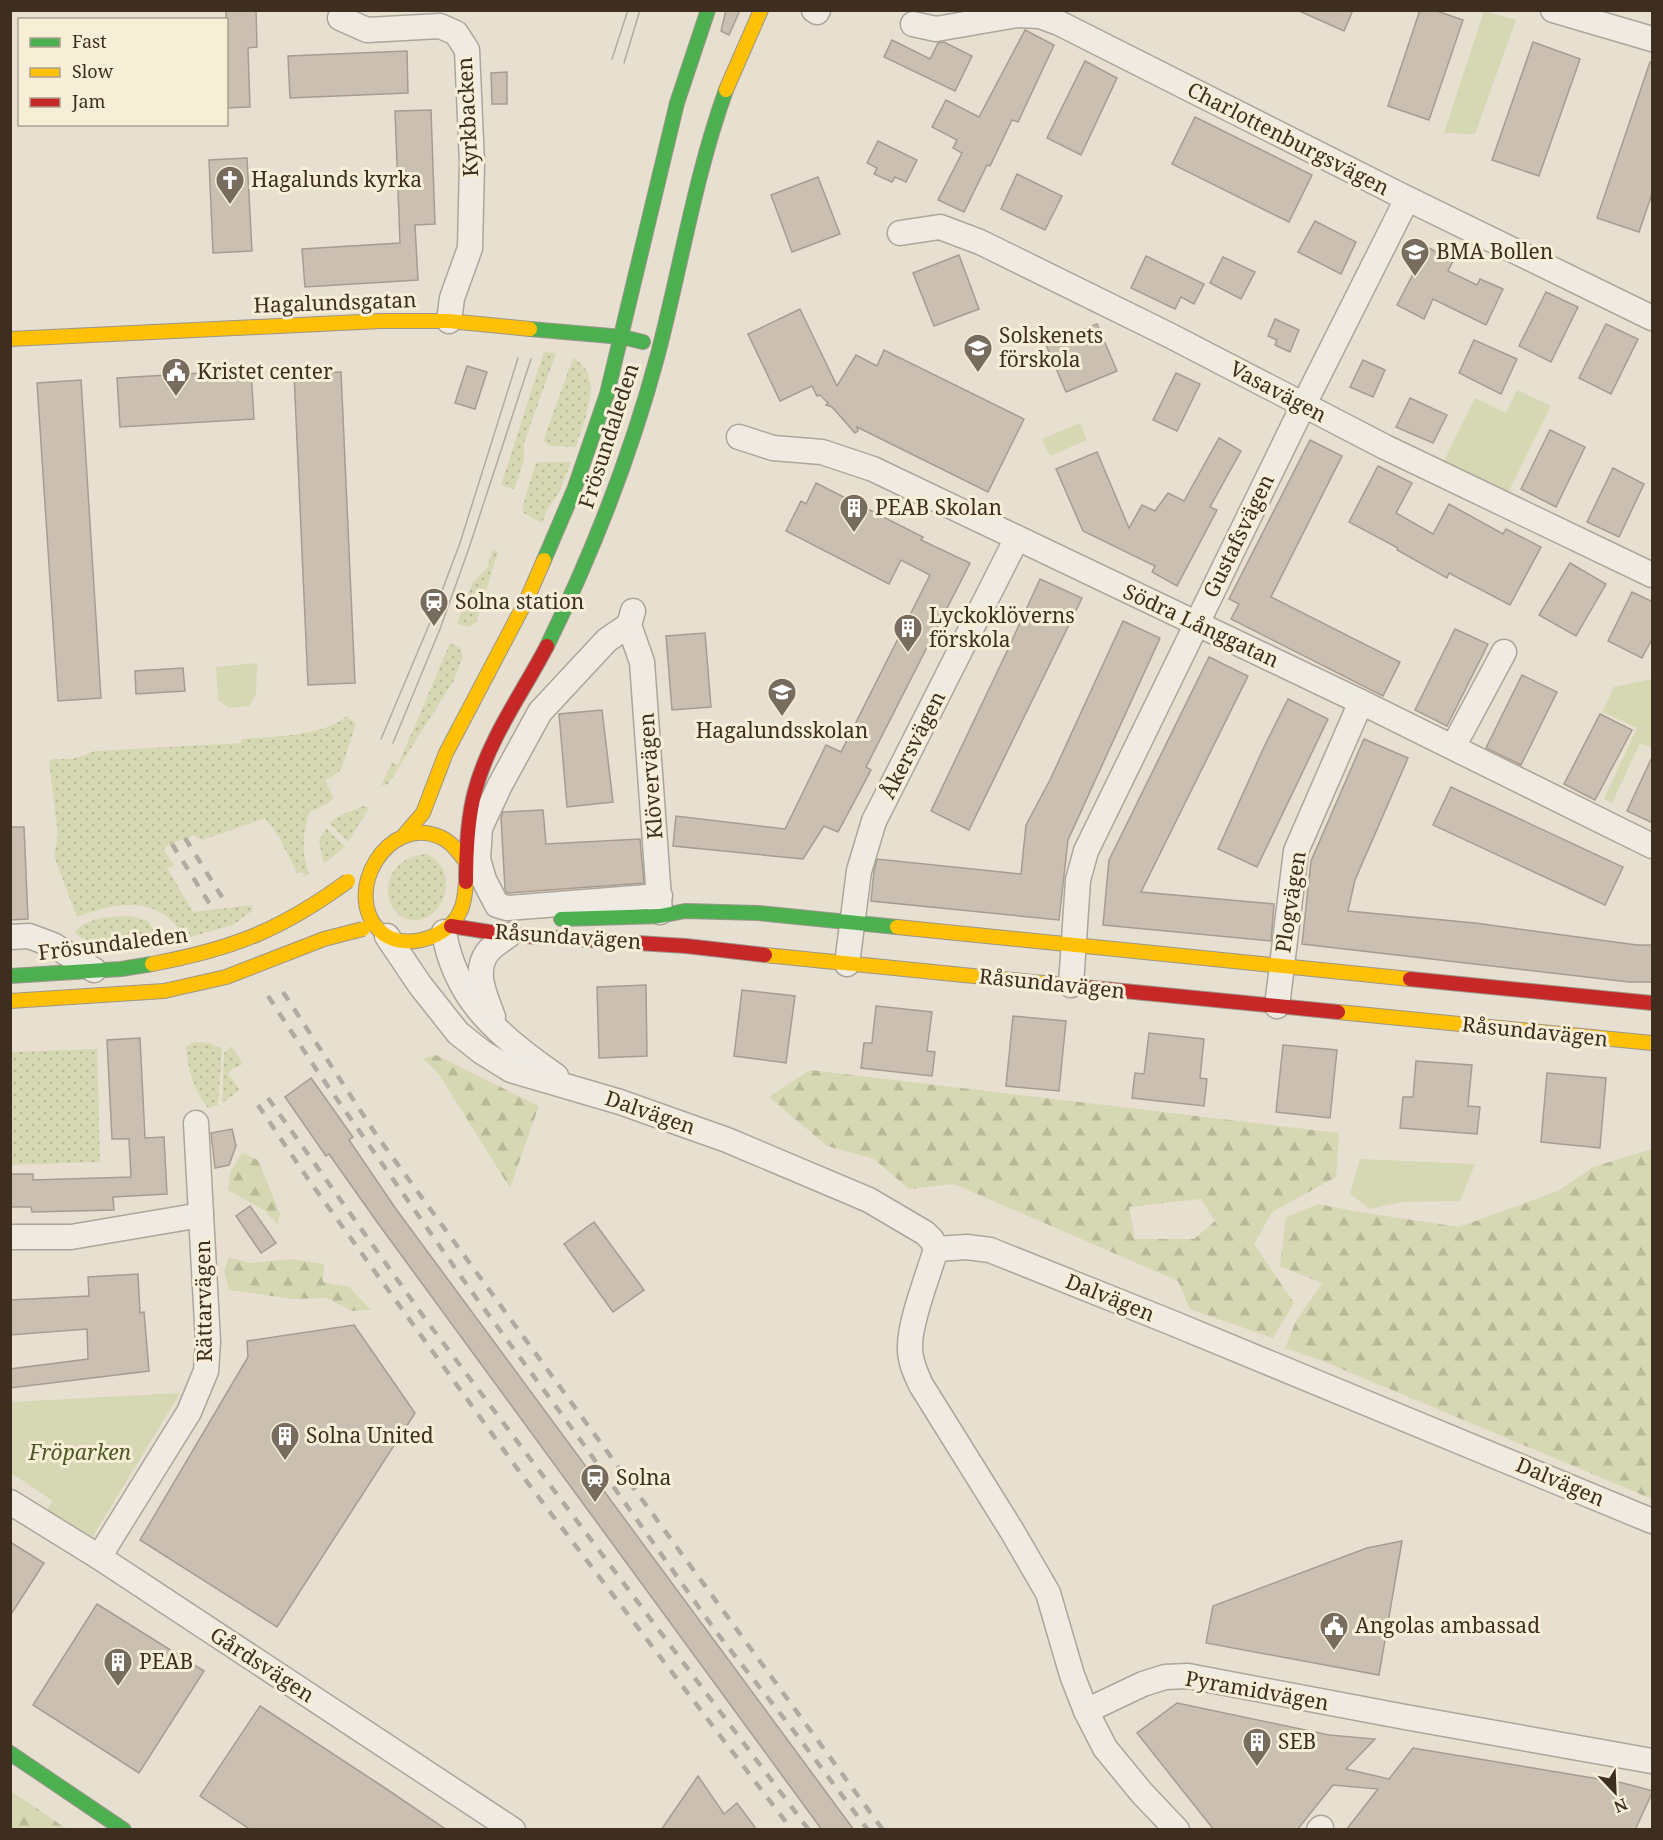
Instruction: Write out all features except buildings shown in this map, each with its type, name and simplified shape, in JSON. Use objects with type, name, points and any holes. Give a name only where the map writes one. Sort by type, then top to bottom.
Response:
[{"type":"street","name":"Frösundaleden","points":[[405,834],[423,813],[446,753],[507,639],[554,538],[594,432],[622,337],[664,156],[694,46],[708,10]]},
{"type":"street","name":"Frösundaleden","points":[[466,862],[475,793],[483,765],[542,655],[595,541],[635,433],[659,346],[700,174],[718,113],[761,10]]},
{"type":"street","points":[[1563,12],[1653,39]]},
{"type":"street","name":"Charlottenburgsvägen","points":[[913,24],[936,29],[1017,15],[1040,16],[1059,23],[1407,199],[1653,318]]},
{"type":"street","name":"Kyrkbacken","points":[[340,18],[367,30],[440,26],[456,33],[467,50],[472,163],[470,248],[452,298],[449,321]]},
{"type":"street","name":"Gustafsvägen","points":[[1071,985],[1078,880],[1086,851],[1303,406],[1407,199]]},
{"type":"street","name":"Vasavägen","points":[[900,233],[940,227],[980,242],[1169,335],[1394,452],[1653,575]]},
{"type":"street","name":"Hagalundsgatan","points":[[10,339],[381,321],[449,321],[622,337],[659,346]]},
{"type":"street","name":"Södra Långgatan","points":[[739,437],[773,448],[822,452],[873,469],[1361,702],[1653,846]]},
{"type":"street","name":"Åkersvägen","points":[[847,964],[859,871],[874,821],[1017,538]]},
{"type":"street","name":"Klövervägen","points":[[660,906],[507,908],[498,905],[484,880],[478,860],[480,828],[500,785],[540,712],[607,640],[631,618],[642,662],[660,906],[660,945]]},
{"type":"street","points":[[1453,747],[1504,652]]},
{"type":"street","name":"Plogvägen","points":[[1277,1006],[1296,851],[1361,702]]},
{"type":"street","points":[[10,1001],[164,991],[201,984],[262,964],[327,936],[376,931],[399,940],[425,940],[447,929],[460,913],[474,905],[466,862],[451,843],[437,835],[421,832],[405,834],[375,860],[367,875],[364,890],[368,911],[376,931]]},
{"type":"street","name":"Frösundaleden","points":[[10,976],[152,964],[219,951],[247,941],[299,915],[375,860]]},
{"type":"street","name":"Råsundavägen","points":[[474,905],[524,920],[660,906],[685,911],[758,913],[1653,1003]]},
{"type":"street","name":"Råsundavägen","points":[[447,929],[660,945],[1653,1043]]},
{"type":"street","name":"Dalvägen","points":[[447,929],[447,953],[456,975],[474,1004],[499,1034],[572,1088]]},
{"type":"street","name":"Dalvägen","points":[[376,931],[458,1033],[511,1070],[620,1102],[728,1140],[869,1200],[925,1233],[932,1240],[936,1249],[967,1247],[990,1250],[1181,1326],[1653,1521]]},
{"type":"street","points":[[499,1034],[483,989],[480,966],[488,952],[509,935]]},
{"type":"street","points":[[10,937],[29,936],[53,945],[94,970]]},
{"type":"street","name":"Rättarvägen","points":[[99,1557],[189,1412],[206,1371],[208,1342],[196,1123]]},
{"type":"street","points":[[10,1237],[71,1237],[201,1215]]},
{"type":"street","points":[[936,1249],[910,1335],[909,1351],[921,1385],[1048,1593],[1072,1675],[1086,1711],[1105,1748],[1141,1792],[1177,1830]]},
{"type":"street","name":"Gårdsvägen","points":[[10,1502],[99,1557],[513,1830]]},
{"type":"street","name":"Pyramidvägen","points":[[1086,1711],[1143,1684],[1165,1677],[1188,1676],[1653,1761]]},
{"type":"street","points":[[10,1753],[124,1830]]},
{"type":"green space","points":[[1484,11],[1516,20],[1475,134],[1444,133]]},
{"type":"green space","points":[[544,352],[556,353],[524,443],[524,460],[513,489],[501,485]]},
{"type":"green space","points":[[573,358],[583,366],[589,376],[591,387],[587,412],[576,447],[549,446],[544,441],[545,436]]},
{"type":"green space","points":[[1517,390],[1551,406],[1505,499],[1441,467],[1475,398],[1506,413]]},
{"type":"green space","points":[[1080,423],[1087,440],[1050,456],[1042,439]]},
{"type":"green space","points":[[538,462],[571,462],[559,493],[547,510],[542,523],[524,513],[522,509],[535,465]]},
{"type":"green space","points":[[493,549],[498,552],[476,623],[469,627],[457,624],[473,582],[487,568]]},
{"type":"green space","points":[[450,643],[460,648],[463,656],[453,682],[388,784],[381,786],[392,762],[398,765]]},
{"type":"green space","points":[[257,663],[256,695],[249,706],[229,708],[218,700],[216,667]]},
{"type":"green space","points":[[1652,679],[1652,748],[1640,743],[1612,803],[1604,799],[1637,728],[1602,712],[1614,687]]},
{"type":"green space","points":[[347,716],[356,724],[341,770],[325,781],[334,798],[327,804],[309,812],[307,820],[304,851],[309,874],[305,876],[302,872],[297,873],[278,835],[265,818],[203,840],[193,835],[166,846],[164,850],[174,865],[167,868],[193,912],[253,905],[252,911],[233,925],[190,937],[187,926],[179,929],[157,911],[144,906],[131,905],[104,908],[77,917],[54,856],[58,835],[49,761],[73,759],[95,751],[241,743],[242,739],[311,732],[336,723]]},
{"type":"green space","points":[[364,806],[369,808],[348,842],[329,823],[341,815]]},
{"type":"green space","points":[[326,828],[345,847],[324,864],[319,841]]},
{"type":"green space","points":[[426,854],[438,863],[445,874],[446,887],[443,900],[436,910],[426,918],[414,920],[401,916],[394,910],[388,892],[389,883],[391,875],[402,863]]},
{"type":"green space","points":[[130,916],[148,921],[154,930],[147,935],[89,941],[74,933],[92,921]]},
{"type":"green space","points":[[195,1042],[210,1043],[222,1049],[218,1105],[208,1108],[195,1087],[188,1063],[186,1046]]},
{"type":"green space","points":[[232,1047],[243,1064],[229,1071],[229,1075],[240,1090],[222,1103],[224,1053]]},
{"type":"green space","points":[[97,1049],[100,1162],[11,1165],[11,1052]]},
{"type":"green space","points":[[436,1055],[539,1106],[510,1188],[440,1076],[423,1058]]},
{"type":"green space","points":[[810,1070],[1339,1133],[1336,1177],[1272,1212],[1254,1244],[1294,1303],[1273,1338],[1190,1309],[1178,1281],[954,1184],[909,1189],[874,1159],[827,1146],[769,1097]],"holes":[[[1201,1199],[1215,1221],[1194,1239],[1135,1239],[1129,1207]]]},
{"type":"green space","points":[[1652,1149],[1652,1499],[1323,1361],[1285,1348],[1296,1321],[1322,1283],[1280,1266],[1286,1217],[1319,1204],[1459,1227],[1558,1191],[1593,1167]]},
{"type":"green space","points":[[242,1153],[258,1160],[280,1214],[278,1225],[264,1210],[228,1190],[230,1172]]},
{"type":"green space","points":[[1360,1159],[1475,1164],[1460,1201],[1403,1202],[1370,1209],[1350,1194]]},
{"type":"green space","points":[[229,1257],[250,1263],[291,1259],[324,1264],[323,1282],[349,1287],[371,1310],[352,1311],[327,1298],[293,1299],[229,1290],[224,1271]]},
{"type":"green space","name":"Fröparken","points":[[180,1393],[92,1538],[45,1512],[53,1501],[11,1473],[11,1402]]},
{"type":"green space","points":[[11,1791],[67,1829],[11,1829]]},
{"type":"tram line","points":[[612,59],[628,10]]},
{"type":"tram line","points":[[624,63],[640,10]]},
{"type":"tram line","points":[[381,739],[429,625],[460,543],[518,358]]},
{"type":"tram line","points":[[393,743],[440,629],[531,359]]},
{"type":"railway","points":[[185,838],[227,905]]},
{"type":"railway","points":[[172,844],[211,906]]},
{"type":"railway","points":[[283,992],[377,1136],[883,1830]]},
{"type":"railway","points":[[268,996],[318,1072],[469,1288],[717,1633],[868,1830]]},
{"type":"railway","points":[[268,1098],[426,1320],[809,1830]]},
{"type":"railway","points":[[258,1105],[308,1179],[524,1478],[792,1830]]},
{"type":"traffic: fast","points":[[544,560],[574,490],[607,394],[677,103],[708,10]]},
{"type":"traffic: fast","points":[[547,646],[610,503],[636,429],[658,354],[706,155],[726,90]]},
{"type":"traffic: fast","points":[[530,329],[622,337],[643,342]]},
{"type":"traffic: fast","points":[[561,919],[660,916],[685,911],[758,913],[897,927]]},
{"type":"traffic: fast","points":[[10,976],[121,969],[152,964]]},
{"type":"traffic: fast","points":[[10,1753],[124,1830]]},
{"type":"traffic: slow","points":[[726,90],[761,10]]},
{"type":"traffic: slow","points":[[10,339],[381,321],[449,321],[530,329]]},
{"type":"traffic: slow","points":[[405,834],[423,813],[446,753],[527,599],[544,560]]},
{"type":"traffic: slow","points":[[466,862],[451,844],[440,837],[421,833],[403,837],[388,847],[376,861],[368,878],[366,897],[369,915],[380,931],[389,937],[410,941],[432,937],[442,932],[457,917],[463,905],[466,882]]},
{"type":"traffic: slow","points":[[152,964],[207,952],[255,935],[300,913],[348,881]]},
{"type":"traffic: slow","points":[[897,927],[1410,979]]},
{"type":"traffic: slow","points":[[164,991],[226,977],[324,939],[363,929]]},
{"type":"traffic: slow","points":[[765,955],[1083,987]]},
{"type":"traffic: slow","points":[[10,1001],[164,991]]},
{"type":"traffic: slow","points":[[1338,1012],[1652,1043]]},
{"type":"traffic: jam","points":[[466,882],[472,802],[481,772],[497,734],[547,646]]},
{"type":"traffic: jam","points":[[451,926],[509,935],[686,946],[765,955]]},
{"type":"traffic: jam","points":[[1410,979],[1652,1003]]},
{"type":"traffic: jam","points":[[1083,987],[1338,1012]]},
{"type":"place","name":"Hagalunds kyrka","points":[[230,206]]},
{"type":"place","name":"BMA Bollen","points":[[1415,278]]},
{"type":"place","name":"Solskenets förskola","points":[[978,374]]},
{"type":"place","name":"Kristet center","points":[[176,398]]},
{"type":"place","name":"PEAB Skolan","points":[[854,534]]},
{"type":"place","name":"Solna station","points":[[434,628]]},
{"type":"place","name":"Lyckoklöverns förskola","points":[[908,654]]},
{"type":"place","name":"Hagalundsskolan","points":[[782,718]]},
{"type":"place","name":"Solna United","points":[[285,1462]]},
{"type":"place","name":"Solna","points":[[595,1504]]},
{"type":"place","name":"Angolas ambassad","points":[[1334,1652]]},
{"type":"place","name":"PEAB","points":[[118,1688]]},
{"type":"place","name":"SEB","points":[[1257,1768]]}]
